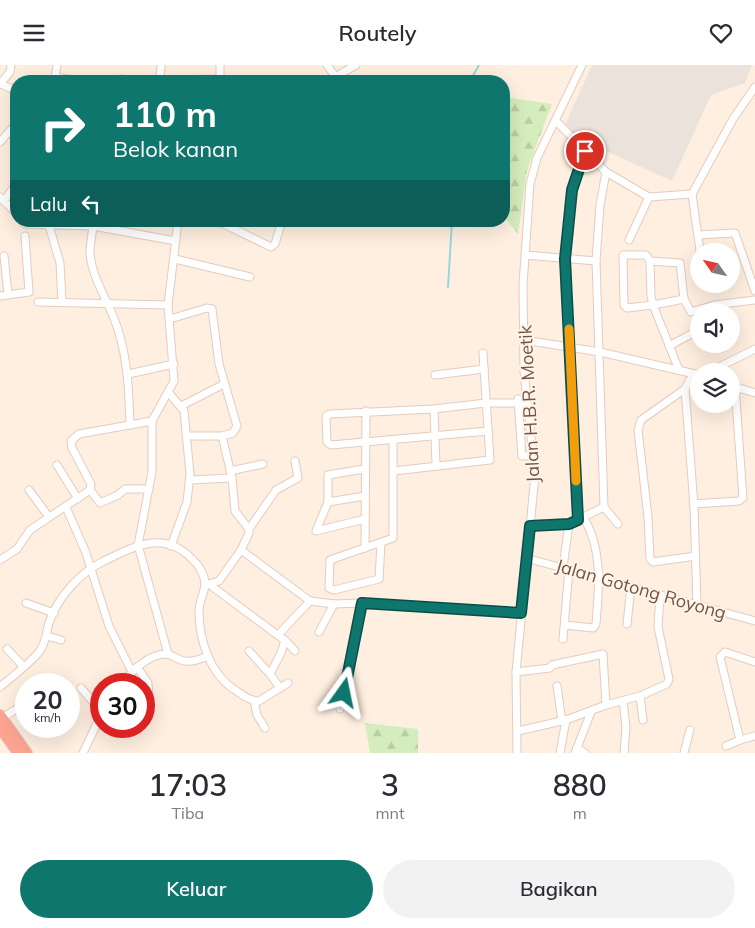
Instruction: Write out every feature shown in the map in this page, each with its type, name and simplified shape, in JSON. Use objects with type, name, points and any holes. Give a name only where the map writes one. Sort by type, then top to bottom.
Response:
[{"type":"highway","points":[[1,720],[18,753]]},
{"type":"highway","points":[[1,720],[27,753]]},
{"type":"street","points":[[0,84],[10,72],[11,65]]},
{"type":"street","points":[[342,75],[356,65]]},
{"type":"street","name":"Jalan H.B.R. Moetik","points":[[517,753],[516,672],[526,558],[535,484],[534,455],[527,401],[524,340],[525,255],[531,176],[537,158],[582,65]]},
{"type":"street","points":[[700,243],[692,194],[733,119],[755,87]]},
{"type":"street","points":[[556,121],[606,172],[649,197],[692,194]]},
{"type":"street","points":[[0,142],[10,131]]},
{"type":"street","points":[[565,625],[595,627],[599,577],[596,549],[581,519],[565,259],[572,190],[585,151]]},
{"type":"street","points":[[606,172],[600,205],[596,261],[604,507],[618,524]]},
{"type":"street","points":[[629,240],[649,197]]},
{"type":"street","points":[[49,227],[60,263],[62,302]]},
{"type":"street","points":[[93,227],[91,259],[119,333],[128,374],[130,425]]},
{"type":"street","points":[[99,227],[176,241]]},
{"type":"street","points":[[168,654],[138,545],[152,472],[152,421],[170,393],[174,381],[168,305],[177,227]]},
{"type":"street","points":[[236,227],[271,247],[275,244],[280,227]]},
{"type":"street","points":[[699,235],[735,233],[747,263],[755,291]]},
{"type":"street","points":[[0,295],[29,292],[25,236]]},
{"type":"street","points":[[525,255],[596,261]]},
{"type":"street","points":[[678,370],[653,305],[650,296],[650,261],[646,255],[622,256],[624,304],[627,307],[653,305],[684,299]]},
{"type":"street","points":[[4,257],[8,294]]},
{"type":"street","points":[[175,259],[250,277]]},
{"type":"street","points":[[650,261],[680,263],[684,299],[691,312],[714,305],[755,300]]},
{"type":"street","points":[[38,302],[168,305]]},
{"type":"street","points":[[170,319],[207,308],[212,309],[217,355],[237,426],[233,433],[222,436],[186,435]]},
{"type":"street","points":[[669,346],[690,335]]},
{"type":"street","points":[[524,340],[600,352],[690,373]]},
{"type":"street","points":[[727,363],[755,349]]},
{"type":"street","points":[[394,471],[436,465],[489,461],[483,353]]},
{"type":"street","points":[[128,374],[174,364]]},
{"type":"street","points":[[435,375],[484,369]]},
{"type":"street","points":[[690,382],[684,389],[643,418],[638,430],[651,561],[696,556]]},
{"type":"street","points":[[181,406],[224,384]]},
{"type":"street","points":[[684,389],[693,503],[697,605]]},
{"type":"street","points":[[740,389],[755,393]]},
{"type":"street","points":[[170,393],[181,406],[185,417],[190,480],[185,509],[172,545]]},
{"type":"street","points":[[488,431],[435,435],[393,441],[329,445],[326,416],[366,411],[434,409],[486,403],[527,401]]},
{"type":"street","points":[[516,402],[522,456],[534,455]]},
{"type":"street","points":[[434,409],[436,465]]},
{"type":"street","points":[[365,548],[364,442],[366,411]]},
{"type":"street","points":[[693,503],[739,501],[743,498],[735,413]]},
{"type":"street","points":[[0,559],[17,549],[28,532],[90,490],[91,484],[72,448],[72,439],[79,434],[152,421]]},
{"type":"street","points":[[222,436],[231,474],[235,511],[249,529]]},
{"type":"street","points":[[380,543],[379,579],[331,589],[329,586],[330,560],[393,537],[393,441]]},
{"type":"street","points":[[207,585],[218,581],[241,550],[249,529],[276,490],[298,478],[295,461]]},
{"type":"street","points":[[57,465],[78,499]]},
{"type":"street","points":[[190,480],[231,474],[263,465]]},
{"type":"street","points":[[364,469],[328,474],[328,502],[317,532],[365,519]]},
{"type":"street","points":[[90,490],[100,503],[118,495],[125,489],[149,489]]},
{"type":"street","points":[[29,490],[49,517]]},
{"type":"street","points":[[328,502],[365,496]]},
{"type":"street","points":[[66,507],[91,568],[109,625],[137,673]]},
{"type":"street","points":[[530,526],[569,524],[604,507]]},
{"type":"street","points":[[563,639],[569,524]]},
{"type":"street","points":[[0,687],[40,651],[54,613],[68,589],[91,568],[138,545],[152,542],[172,545],[195,561],[207,585],[285,640],[295,651]]},
{"type":"street","points":[[241,550],[310,601],[334,604],[362,603],[521,613]]},
{"type":"street","name":"Jalan Gotong Royong","points":[[526,558],[755,621]]},
{"type":"street","points":[[207,585],[199,612],[208,656],[225,683],[254,701],[263,700],[288,683]]},
{"type":"street","points":[[627,624],[630,586]]},
{"type":"street","points":[[518,731],[564,721],[606,705],[640,696],[669,682],[658,627],[660,595]]},
{"type":"street","points":[[278,635],[310,601]]},
{"type":"street","points":[[26,603],[54,613]]},
{"type":"street","points":[[340,709],[362,603]]},
{"type":"street","points":[[319,632],[334,604]]},
{"type":"street","points":[[47,636],[61,640]]},
{"type":"street","points":[[270,674],[281,653],[285,640]]},
{"type":"street","points":[[7,649],[23,666]]},
{"type":"street","points":[[249,651],[280,688]]},
{"type":"street","points":[[740,740],[720,657],[725,652],[755,662]]},
{"type":"street","points":[[131,673],[153,657],[168,654],[191,662],[208,656]]},
{"type":"street","points":[[516,672],[550,668],[552,665],[603,654],[606,705]]},
{"type":"street","points":[[557,686],[564,721],[560,753]]},
{"type":"street","points":[[81,688],[90,698]]},
{"type":"street","points":[[640,696],[643,720]]},
{"type":"street","points":[[254,701],[256,715],[265,728]]},
{"type":"street","points":[[623,701],[626,727],[624,753]]},
{"type":"street","points":[[1,720],[15,710]]},
{"type":"street","points":[[585,753],[576,750],[590,712]]},
{"type":"street","points":[[684,753],[690,730]]},
{"type":"street","points":[[726,746],[755,736]]},
{"type":"street","points":[[83,753],[90,738]]},
{"type":"shaded area","points":[[592,65],[752,65],[745,83],[711,95],[672,181],[562,131]]},
{"type":"green space","points":[[510,98],[552,104],[527,170],[518,234],[510,224]]},
{"type":"green space","points":[[365,723],[418,729],[418,753],[370,753]]},
{"type":"waterway","points":[[473,75],[479,65]]},
{"type":"waterway","points":[[448,287],[452,227]]},
{"type":"slow traffic","points":[[569,329],[576,481]]},
{"type":"route","points":[[344,693],[362,603],[521,613],[530,526],[569,524],[578,520],[565,259],[573,184],[585,151]]}]
